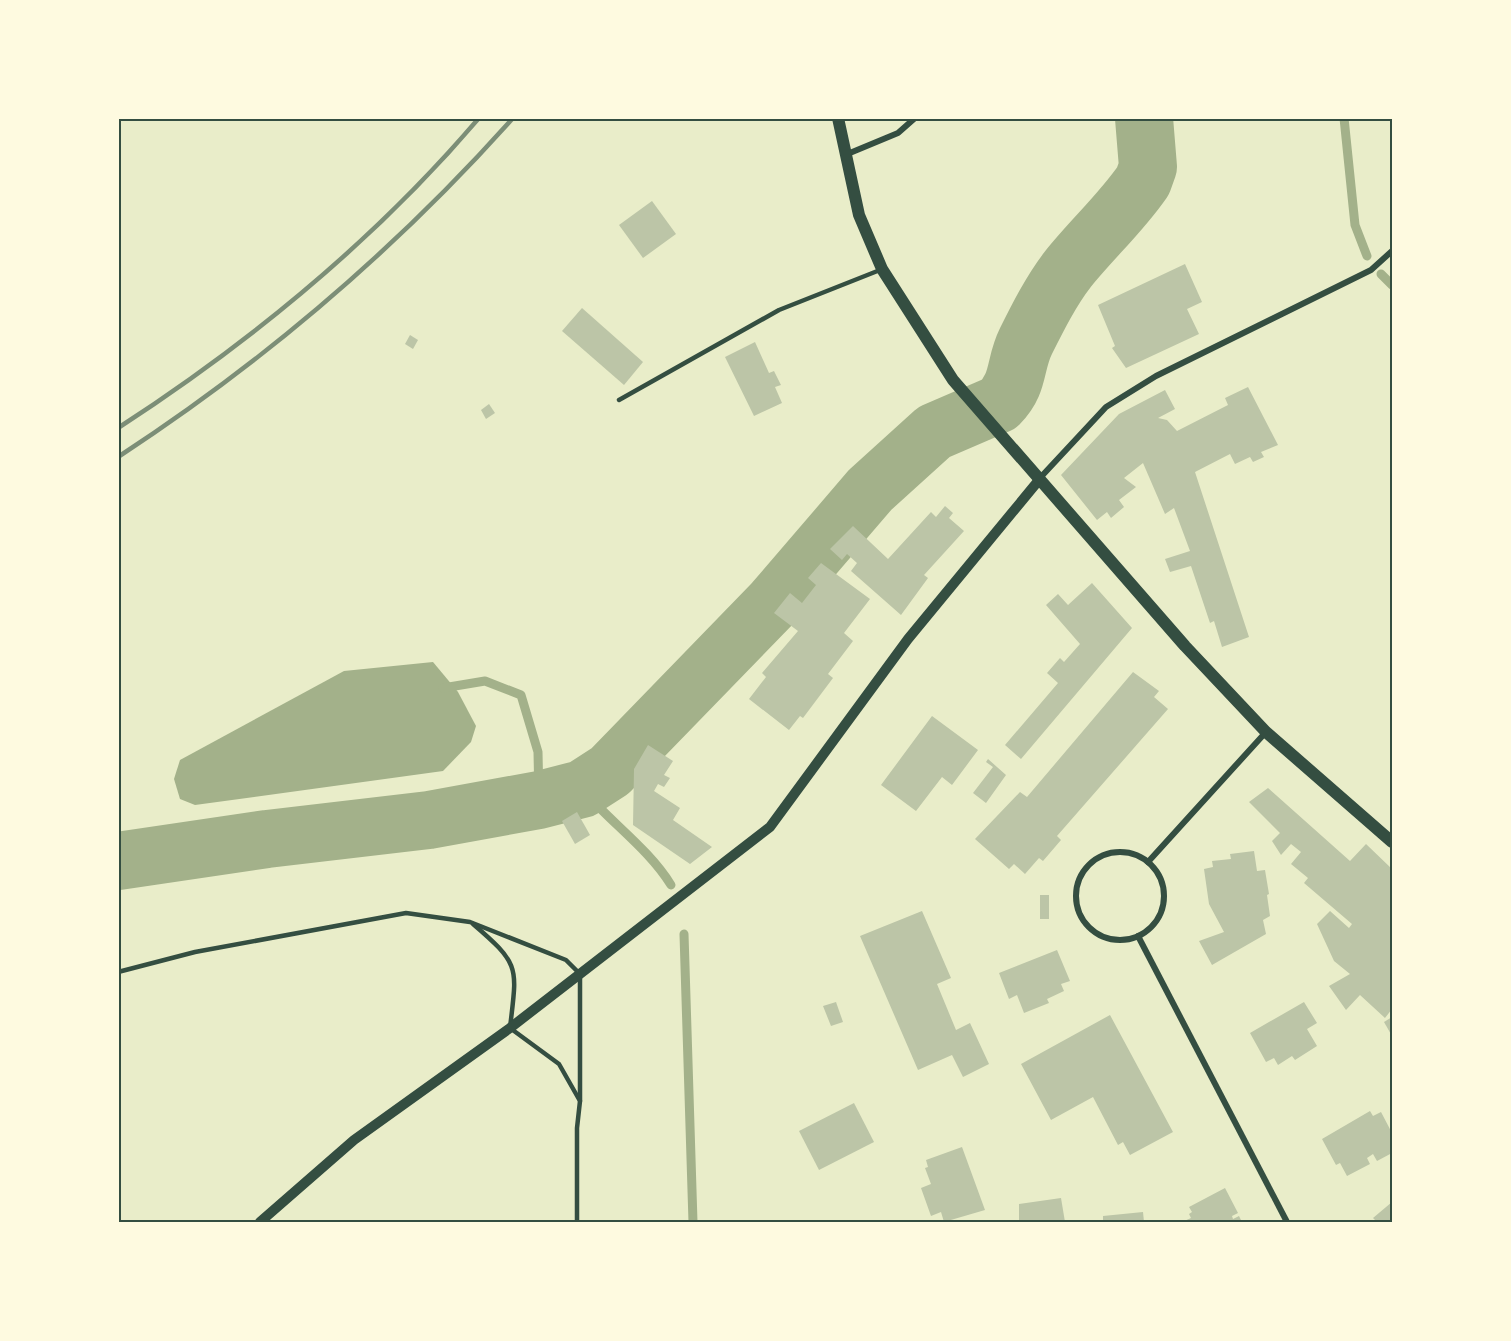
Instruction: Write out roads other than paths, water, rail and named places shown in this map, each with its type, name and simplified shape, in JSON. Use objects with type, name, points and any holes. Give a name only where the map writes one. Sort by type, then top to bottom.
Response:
[{"type":"main road","points":[[838,118],[844,155],[860,215],[882,269],[953,380],[1185,646],[1266,732],[1392,842]]},
{"type":"street","points":[[844,155],[898,133],[915,118]]},
{"type":"street","points":[[260,1222],[354,1140],[510,1028],[770,827],[908,639],[1039,480],[1106,407],[1156,376],[1371,270],[1392,251]]},
{"type":"street","points":[[1148,862],[1266,732]]},
{"type":"street","points":[[1122,851],[1136,854],[1148,862],[1158,873],[1163,887],[1164,902],[1159,916],[1150,928],[1137,936],[1117,939],[1096,933],[1086,924],[1078,911],[1076,890],[1084,870],[1094,860],[1107,853],[1122,851]]},
{"type":"street","points":[[1137,936],[1287,1222]]},
{"type":"lane","points":[[619,400],[779,310],[882,269]]},
{"type":"lane","points":[[118,972],[195,952],[406,913],[440,915],[470,922],[566,960],[580,974],[577,1222]]},
{"type":"lane","points":[[470,922],[503,950],[513,967],[514,990],[510,1028],[559,1065],[580,1101]]},
{"type":"waterway","points":[[118,861],[267,839],[429,820],[539,800],[582,789],[610,771],[773,603],[870,490],[934,432],[999,404],[1006,396],[1014,381],[1026,341],[1056,286],[1143,181],[1148,167],[1144,118]]},
{"type":"waterway","points":[[1344,118],[1355,225],[1367,256]]},
{"type":"waterway","points":[[1381,274],[1392,285]]},
{"type":"waterway","points":[[443,688],[485,681],[521,695],[538,752],[539,800]]},
{"type":"waterway","points":[[582,789],[652,859],[671,885]]},
{"type":"waterway","points":[[684,934],[693,1222]]},
{"type":"railway","points":[[118,428],[216,360],[310,286],[398,206],[479,118]]},
{"type":"railway","points":[[118,457],[225,382],[327,301],[423,213],[513,118]]}]
